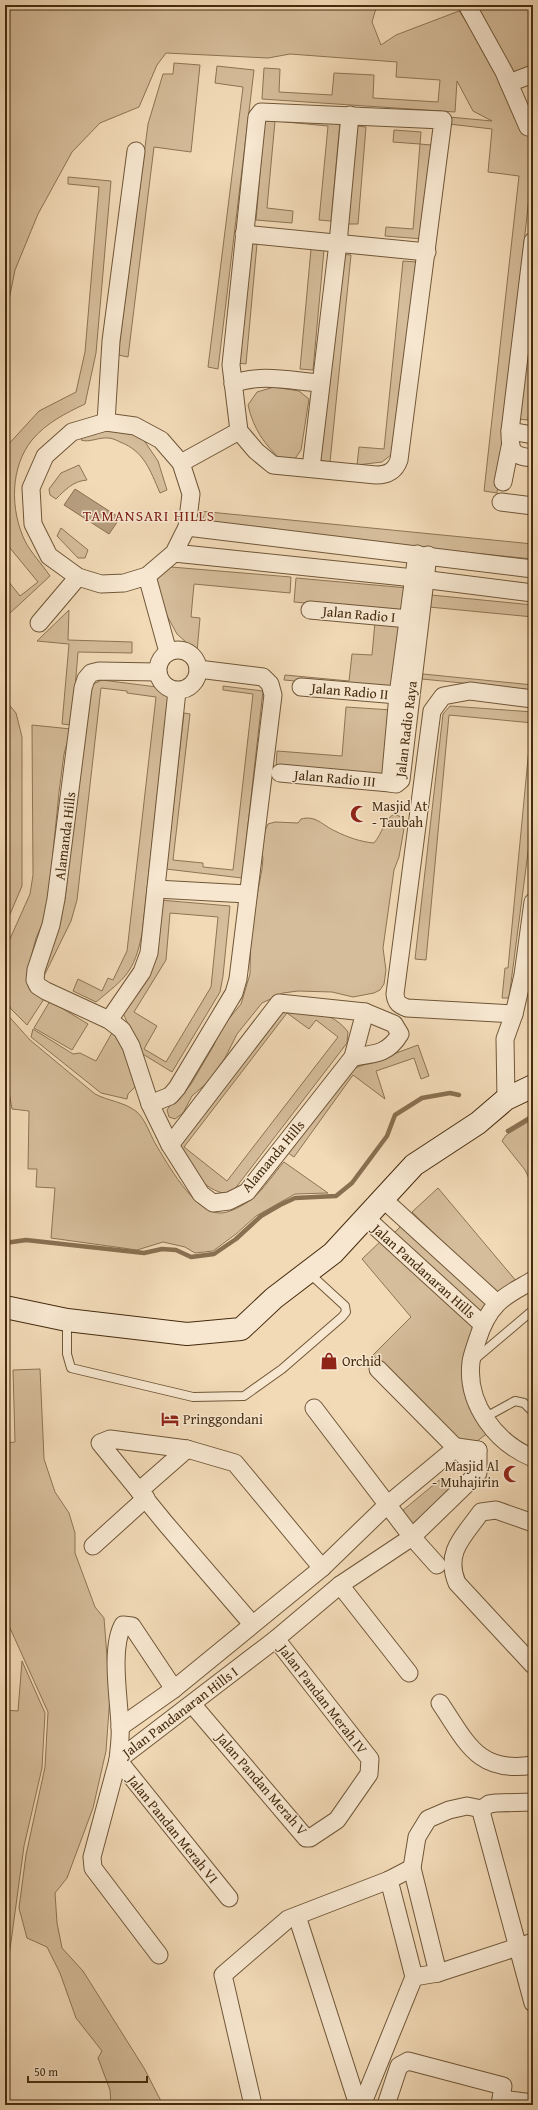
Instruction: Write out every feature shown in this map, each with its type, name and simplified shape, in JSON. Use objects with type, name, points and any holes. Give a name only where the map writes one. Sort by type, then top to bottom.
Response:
[{"type":"main road","points":[[5,1307],[67,1320],[187,1334],[241,1329],[307,1271],[333,1253],[414,1165],[478,1123],[506,1099],[533,1086]]},
{"type":"street","points":[[467,5],[509,83],[528,126]]},
{"type":"street","points":[[509,83],[533,74]]},
{"type":"street","points":[[261,112],[443,120],[399,460],[396,468],[384,475],[273,465],[256,451],[239,431],[231,365],[244,234],[258,117],[261,112]]},
{"type":"street","points":[[311,468],[338,243],[350,115]]},
{"type":"street","points":[[106,422],[111,341],[136,151]]},
{"type":"street","points":[[244,234],[427,252]]},
{"type":"street","points":[[503,482],[510,439],[533,241]]},
{"type":"street","points":[[233,384],[244,379],[256,378],[320,383]]},
{"type":"street","points":[[106,422],[135,426],[161,440],[180,463],[191,494],[187,527],[174,553],[147,576],[124,583],[101,584],[78,577],[49,556],[32,524],[31,488],[45,456],[66,437],[72,432],[106,422]]},
{"type":"street","points":[[180,463],[239,431]]},
{"type":"street","points":[[510,439],[533,435]]},
{"type":"street","points":[[510,439],[518,456],[533,458]]},
{"type":"street","points":[[501,502],[533,506]]},
{"type":"street","points":[[187,527],[423,554],[533,569]]},
{"type":"street","points":[[174,553],[419,579],[533,593]]},
{"type":"street","name":"Jalan Radio Raya","points":[[419,579],[409,619],[398,695],[390,783],[398,784],[401,780],[419,579],[423,554]]},
{"type":"street","points":[[147,576],[168,652]]},
{"type":"street","points":[[39,623],[78,577]]},
{"type":"street","name":"Jalan Radio I","points":[[310,610],[409,619]]},
{"type":"street","points":[[184,650],[191,654],[196,661],[198,669],[196,680],[188,688],[177,691],[167,688],[160,680],[158,664],[162,657],[168,652],[184,650]]},
{"type":"street","points":[[150,1104],[170,1096],[177,1088],[234,993],[238,979],[247,894],[273,695],[270,684],[263,677],[198,669]]},
{"type":"street","name":"Alamanda Hills","points":[[158,672],[99,671],[91,673],[86,679],[83,688],[56,899],[51,925],[36,970],[35,980],[38,986],[109,1020],[122,1030],[131,1046],[150,1104],[170,1145],[200,1194],[214,1203],[229,1201],[247,1192],[353,1057],[365,1012]]},
{"type":"street","name":"Jalan Radio II","points":[[301,687],[398,695]]},
{"type":"street","points":[[109,1020],[142,972],[149,953],[177,691]]},
{"type":"street","points":[[514,1014],[407,1008],[400,1005],[396,1001],[395,994],[432,711],[443,696],[470,691],[533,699]]},
{"type":"street","name":"Jalan Radio III","points":[[280,773],[390,783]]},
{"type":"street","points":[[156,889],[247,894]]},
{"type":"street","points":[[506,1099],[505,1039],[514,1014],[523,975],[533,902]]},
{"type":"street","points":[[170,1145],[278,1004],[365,1012],[394,1024],[400,1034],[389,1049],[375,1054],[353,1057]]},
{"type":"street","name":"Jalan Pandanaran Hills","points":[[382,1200],[497,1303]]},
{"type":"street","name":"Jalan Pandanaran Hills","points":[[366,1218],[482,1324]]},
{"type":"street","name":"Jalan Pandanaran Hills","points":[[533,1280],[497,1303],[482,1324],[471,1362],[473,1391],[484,1418],[494,1432],[517,1451],[533,1458]]},
{"type":"street","points":[[378,1369],[457,1447],[478,1473]]},
{"type":"street","points":[[314,1408],[412,1538],[437,1565]]},
{"type":"street","points":[[478,1473],[478,1450],[494,1432]]},
{"type":"street","points":[[252,1624],[100,1444],[110,1439],[187,1449],[235,1463],[322,1568]]},
{"type":"street","points":[[457,1447],[478,1450]]},
{"type":"street","name":"Jalan Pandanaran Hills I","points":[[118,1760],[120,1727],[174,1689],[322,1568],[387,1505],[457,1447]]},
{"type":"street","points":[[93,1546],[187,1449]]},
{"type":"street","name":"Jalan Pandanaran Hills I","points":[[118,1760],[276,1639],[340,1585],[412,1538],[478,1473]]},
{"type":"street","points":[[533,1523],[496,1510],[481,1512],[455,1549],[452,1570],[457,1583],[533,1665]]},
{"type":"street","points":[[340,1585],[409,1673]]},
{"type":"street","points":[[120,1727],[116,1667],[118,1638],[123,1625],[132,1626],[174,1689]]},
{"type":"street","name":"Jalan Pandan Merah IV","points":[[276,1639],[370,1759],[369,1774],[337,1820]]},
{"type":"street","points":[[440,1703],[470,1748],[492,1764],[520,1767],[533,1765]]},
{"type":"street","name":"Jalan Pandan Merah V","points":[[192,1704],[306,1838],[310,1838],[337,1820]]},
{"type":"street","points":[[118,1760],[92,1857],[94,1868],[159,1955]]},
{"type":"street","name":"Jalan Pandan Merah VI","points":[[118,1760],[228,1898]]},
{"type":"street","points":[[438,1973],[412,1868],[417,1837],[428,1819],[449,1810],[467,1806],[482,1809],[489,1804],[496,1803],[533,1802]]},
{"type":"street","points":[[482,1809],[525,1944],[533,2003]]},
{"type":"street","points":[[253,2105],[223,1975],[288,1919],[390,1880],[412,1868]]},
{"type":"street","points":[[362,2105],[414,1978],[390,1880]]},
{"type":"street","points":[[297,1916],[358,2105]]},
{"type":"street","points":[[414,1978],[438,1973],[525,1944]]},
{"type":"street","points":[[386,2105],[399,2066],[408,2061],[503,2086],[501,2102],[533,2103]]},
{"type":"lane","points":[[67,1320],[66,1354],[71,1368],[193,1397],[244,1396],[282,1369],[346,1312],[345,1306],[307,1271]]},
{"type":"lane","points":[[471,1362],[533,1310]]},
{"type":"lane","points":[[484,1418],[515,1401],[524,1403],[533,1412]]},
{"type":"shaded area","points":[[5,5],[377,5],[372,22],[381,45],[396,35],[459,11],[479,41],[523,126],[533,138],[533,160],[497,493],[484,491],[519,176],[488,172],[492,129],[449,124],[449,117],[492,121],[473,111],[457,81],[455,112],[262,99],[264,68],[280,69],[279,92],[332,95],[334,73],[374,75],[373,98],[438,102],[440,80],[396,77],[397,62],[290,54],[268,58],[166,53],[157,65],[139,107],[100,123],[72,152],[38,214],[15,270],[5,320]]},
{"type":"shaded area","points":[[473,5],[526,5],[533,17],[533,68],[515,74]]},
{"type":"shaded area","points":[[174,63],[200,65],[191,152],[154,147],[128,357],[118,355],[148,124],[163,74],[173,74]]},
{"type":"shaded area","points":[[217,66],[254,70],[218,369],[208,367],[243,87],[215,83]]},
{"type":"shaded area","points":[[265,116],[340,122],[331,221],[319,220],[328,126],[275,121],[267,208],[293,211],[292,223],[256,220]]},
{"type":"shaded area","points":[[356,126],[366,127],[358,224],[348,224]]},
{"type":"shaded area","points":[[394,130],[421,132],[420,144],[393,142]]},
{"type":"shaded area","points":[[420,144],[431,145],[423,239],[385,236],[386,227],[413,229]]},
{"type":"shaded area","points":[[68,177],[111,181],[96,353],[85,404],[44,428],[32,440],[20,463],[16,476],[15,503],[20,529],[27,545],[50,576],[9,614],[5,608],[5,577],[20,596],[38,582],[5,542],[5,448],[39,411],[76,392],[85,352],[99,187],[68,184]]},
{"type":"shaded area","points":[[248,243],[257,244],[246,364],[237,363]]},
{"type":"shaded area","points":[[311,249],[324,250],[313,370],[300,369]]},
{"type":"shaded area","points":[[340,254],[351,255],[330,462],[319,460]]},
{"type":"shaded area","points":[[403,261],[416,262],[396,451],[382,462],[357,465],[359,447],[384,449]]},
{"type":"shaded area","points":[[533,293],[533,377],[528,420],[518,419]]},
{"type":"shaded area","points":[[274,387],[299,391],[309,399],[301,450],[294,460],[282,460],[270,449],[256,429],[250,413],[248,405],[257,392]]},
{"type":"shaded area","points":[[117,427],[143,439],[158,461],[167,490],[160,493],[141,456],[128,446],[110,438],[87,441],[81,440],[86,432]]},
{"type":"shaded area","points":[[79,465],[87,480],[73,484],[56,499],[50,495],[49,489],[61,473]]},
{"type":"shaded area","points":[[75,489],[120,518],[109,534],[64,505]]},
{"type":"shaded area","points":[[199,511],[533,544],[533,559],[210,527]]},
{"type":"shaded area","points":[[61,528],[88,550],[85,558],[78,558],[57,536]]},
{"type":"shaded area","points":[[171,567],[291,577],[290,593],[194,584],[191,617],[200,618],[197,652],[177,634],[154,592],[155,578]]},
{"type":"shaded area","points":[[296,578],[408,588],[405,612],[294,602]]},
{"type":"shaded area","points":[[431,595],[533,605],[533,617],[429,607]]},
{"type":"shaded area","points":[[69,610],[68,640],[132,642],[132,653],[78,652],[72,725],[62,724],[69,644],[37,641]]},
{"type":"shaded area","points":[[375,622],[402,625],[396,690],[284,680],[285,675],[349,681],[352,654],[372,655]]},
{"type":"shaded area","points":[[423,674],[533,685],[533,690],[422,679]]},
{"type":"shaded area","points":[[102,680],[157,687],[168,698],[142,934],[139,947],[136,958],[127,974],[96,1002],[73,991],[78,979],[102,991],[108,978],[113,980],[127,951],[156,697],[127,693],[127,691],[101,688],[77,900],[71,921],[44,976],[39,974],[65,899],[89,686]]},
{"type":"shaded area","points":[[223,686],[263,691],[242,878],[166,869],[184,713],[190,714],[173,860],[203,863],[203,867],[233,870],[253,694],[223,690]]},
{"type":"shaded area","points":[[5,700],[16,713],[22,737],[22,886],[5,926]]},
{"type":"shaded area","points":[[450,706],[533,712],[533,723],[449,715],[426,960],[415,959],[443,714]]},
{"type":"shaded area","points":[[346,707],[392,710],[387,776],[276,767],[277,751],[342,756]]},
{"type":"shaded area","points":[[32,725],[71,729],[64,754],[59,792],[47,913],[36,938],[29,965],[28,985],[44,999],[27,1025],[11,1009],[5,994],[5,950],[30,894],[33,875]]},
{"type":"shaded area","points":[[529,748],[533,748],[533,814],[509,998],[502,998],[505,968],[508,968]]},
{"type":"shaded area","points":[[394,814],[401,817],[405,823],[399,857],[394,870],[383,948],[386,970],[384,984],[380,990],[374,993],[353,997],[332,992],[298,991],[283,993],[262,1003],[237,1034],[225,1058],[209,1081],[192,1096],[183,1113],[175,1119],[169,1117],[167,1110],[171,1104],[178,1101],[191,1084],[214,1045],[219,1031],[241,1004],[250,974],[251,927],[262,869],[263,858],[259,844],[268,824],[275,822],[298,823],[301,819],[311,818],[349,837],[364,842],[374,843],[385,823]]},
{"type":"shaded area","points":[[160,900],[230,906],[220,992],[172,1072],[141,1053],[123,1013]],"holes":[[[170,913],[218,917],[211,987],[166,1062],[144,1049],[157,1026],[134,1012],[166,960]]]},
{"type":"shaded area","points":[[50,1001],[88,1024],[72,1050],[34,1028]]},
{"type":"shaded area","points":[[281,1008],[287,1013],[304,1011],[328,1016],[336,1020],[348,1032],[347,1043],[234,1190],[228,1194],[219,1192],[203,1182],[191,1169],[176,1145]],"holes":[[[287,1013],[309,1029],[316,1020],[338,1037],[227,1181],[184,1147]]]},
{"type":"shaded area","points":[[5,1012],[30,1040],[95,1094],[127,1106],[137,1112],[160,1152],[182,1185],[191,1196],[210,1211],[219,1213],[227,1212],[249,1201],[261,1191],[284,1162],[328,1193],[295,1194],[256,1216],[236,1234],[213,1251],[195,1253],[185,1247],[163,1242],[137,1250],[51,1238],[55,1188],[36,1187],[37,1169],[28,1169],[29,1111],[12,1109],[5,1070]]},
{"type":"shaded area","points":[[33,1029],[73,1054],[80,1053],[96,1061],[113,1031],[125,1044],[137,1085],[128,1094],[127,1099],[101,1093],[31,1037]]},
{"type":"shaded area","points":[[418,1045],[429,1076],[421,1079],[414,1058],[376,1071],[385,1099],[353,1075],[294,1157],[288,1153],[347,1071]]},
{"type":"shaded area","points":[[533,1119],[533,1187],[525,1170],[502,1141],[506,1135]]},
{"type":"shaded area","points":[[438,1188],[517,1282],[498,1295],[412,1212]]},
{"type":"shaded area","points":[[404,1223],[488,1305],[480,1313],[391,1236]]},
{"type":"shaded area","points":[[383,1239],[477,1328],[468,1363],[489,1432],[476,1442],[453,1439],[373,1355],[411,1317],[362,1259]]},
{"type":"shaded area","points":[[40,1369],[44,1459],[55,1492],[69,1513],[75,1533],[75,1553],[95,1607],[104,1618],[110,1696],[106,1751],[93,1808],[67,1878],[55,1893],[57,1923],[62,1948],[83,1971],[144,2068],[163,2105],[111,2105],[110,2090],[98,2058],[102,2051],[76,2018],[60,1973],[47,1947],[27,1938],[19,1908],[26,1855],[45,1767],[48,1712],[5,1617],[5,1443],[15,1442],[13,1370]]},
{"type":"shaded area","points":[[443,1477],[456,1493],[409,1531],[396,1516]]},
{"type":"shaded area","points":[[22,1661],[45,1713],[42,1768],[24,1846],[5,1986],[5,1710],[18,1711]]},
{"type":"waterway","points":[[5,1243],[26,1240],[144,1253],[162,1249],[176,1250],[191,1257],[214,1254],[236,1239],[261,1216],[280,1205],[295,1198],[336,1196],[352,1183],[387,1136],[395,1115],[422,1098],[450,1093],[459,1095]]},
{"type":"waterway","points":[[508,1131],[533,1116]]},
{"type":"place","name":"Masjid At - Taubah","points":[[359,814]]},
{"type":"place","name":"Orchid","points":[[329,1361]]},
{"type":"place","name":"Pringgondani","points":[[170,1419]]},
{"type":"place","name":"Masjid Al - Muhajirin","points":[[512,1474]]},
{"type":"district","name":"TAMANSARI HILLS","points":[[149,516]]}]
